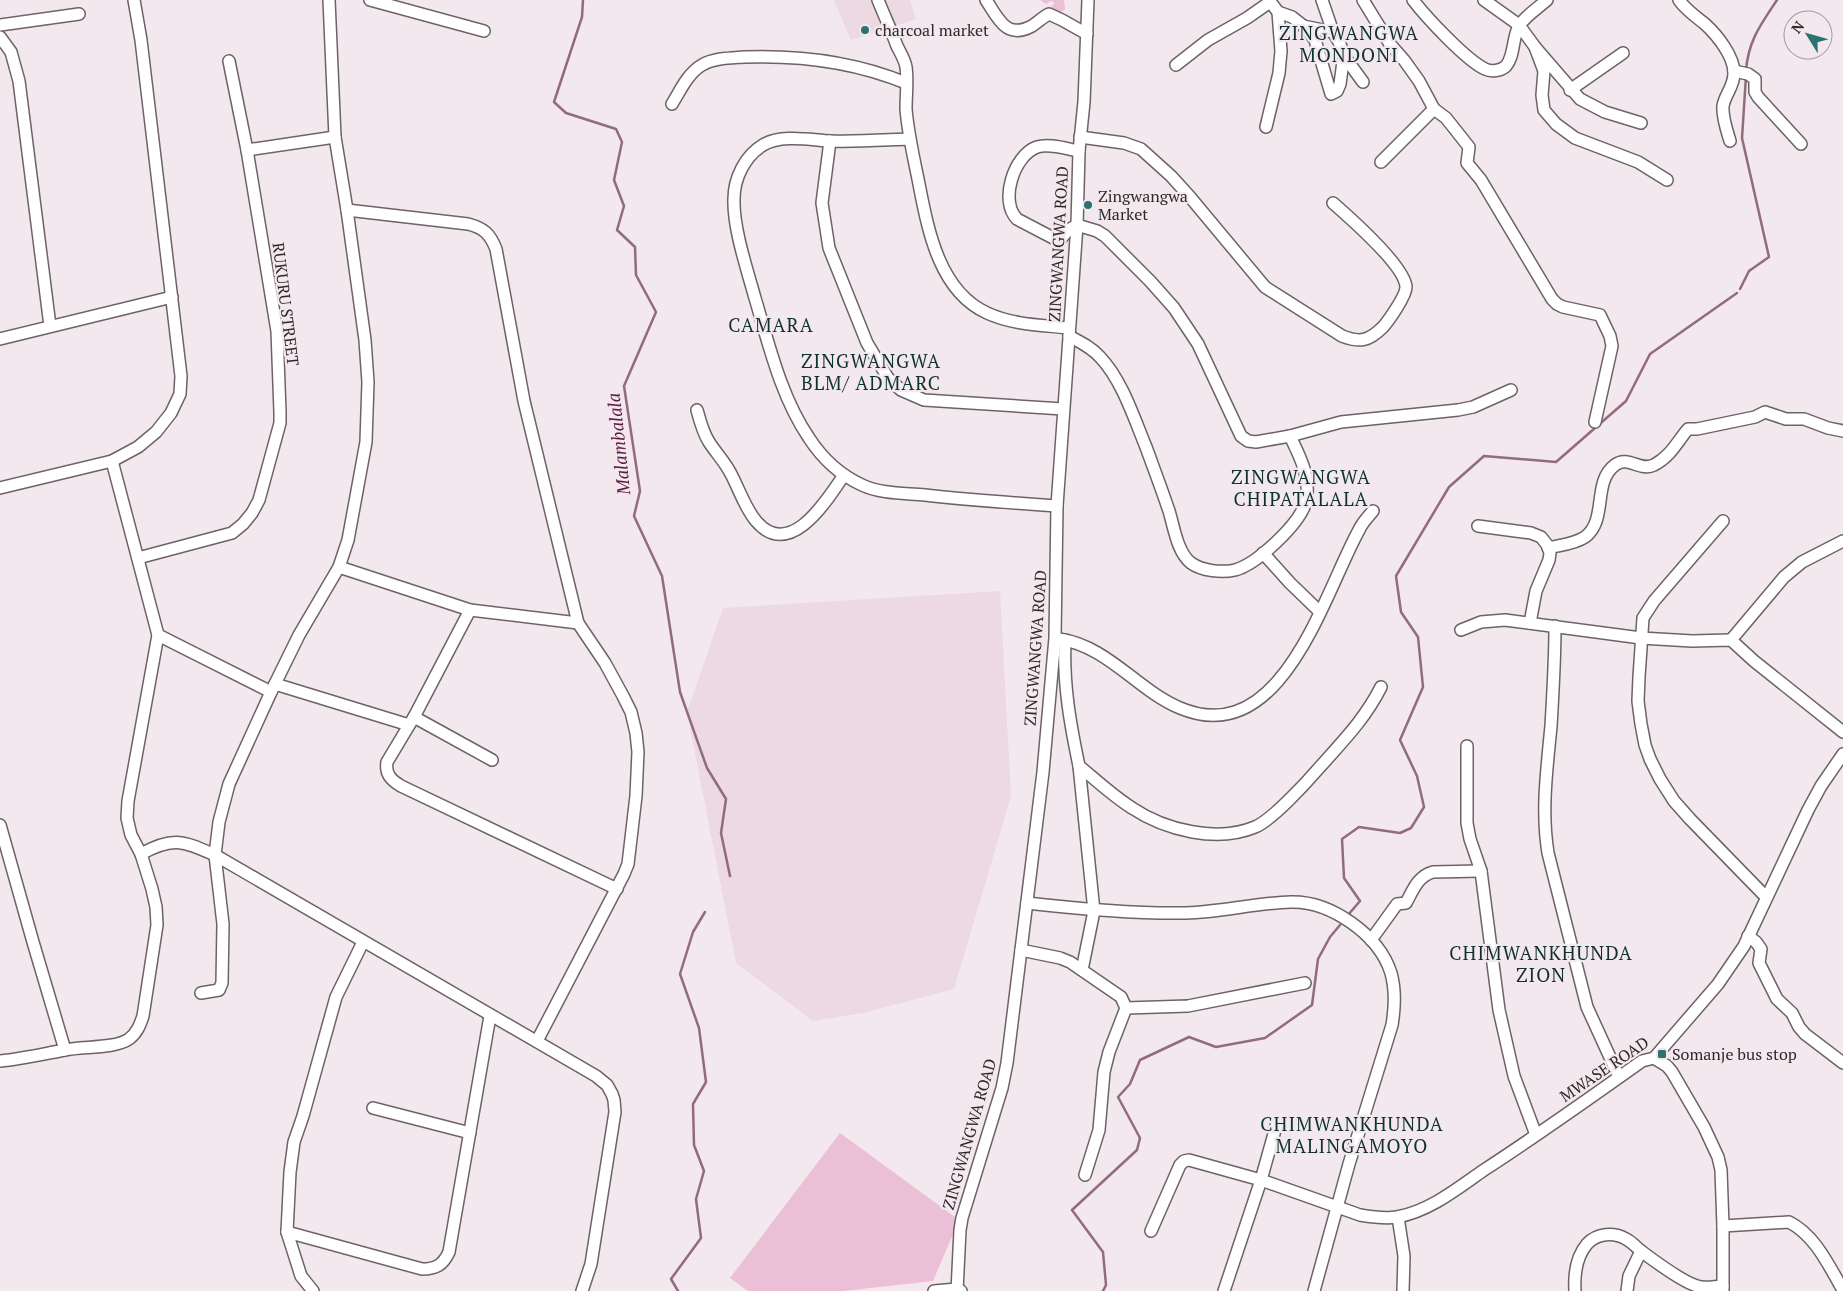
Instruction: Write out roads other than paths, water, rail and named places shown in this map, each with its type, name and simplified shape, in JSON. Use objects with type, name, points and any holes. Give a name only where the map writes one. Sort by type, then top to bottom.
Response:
[{"type":"street","points":[[0,488],[112,460],[138,447],[156,432],[171,413],[180,394],[181,376],[172,297],[141,40],[134,0]]},
{"type":"street","points":[[201,994],[219,990],[222,984],[224,924],[215,855],[219,822],[230,784],[299,635],[339,567],[348,540],[363,461],[368,422],[366,340],[335,137],[329,0]]},
{"type":"street","points":[[370,0],[484,31]]},
{"type":"street","points":[[878,0],[906,65],[910,139],[924,211],[941,264],[950,280],[963,296],[986,313],[1002,319],[1069,332],[1092,348],[1102,358],[1129,405],[1159,483],[1181,549],[1187,559],[1196,566],[1209,570],[1228,571],[1246,565],[1263,553],[1294,522],[1304,510],[1306,471],[1290,436]]},
{"type":"street","points":[[986,0],[1004,27],[1024,29],[1049,14],[1087,34]]},
{"type":"street","name":"ZINGWANGWA ROAD","points":[[958,1290],[962,1218],[1005,1075],[1060,639],[1056,506],[1077,225],[1079,151],[1088,0]]},
{"type":"street","points":[[1322,0],[1344,56],[1363,82]]},
{"type":"street","points":[[1363,0],[1390,44],[1419,81],[1434,109],[1446,118],[1469,147],[1467,164],[1481,180],[1552,299],[1556,304],[1563,307],[1597,314],[1603,318],[1612,346],[1595,422]]},
{"type":"street","points":[[1413,0],[1456,46],[1485,70],[1498,71],[1506,65],[1510,58],[1519,25],[1547,0]]},
{"type":"street","points":[[1484,0],[1519,25],[1562,77],[1570,90],[1580,99],[1622,118],[1641,123]]},
{"type":"street","points":[[1679,0],[1684,8],[1705,24],[1716,36],[1732,63],[1734,71],[1733,85],[1723,107],[1730,141]]},
{"type":"street","points":[[1176,65],[1208,40],[1250,17],[1270,1],[1279,13],[1280,58],[1266,127]]},
{"type":"street","points":[[1250,17],[1279,13],[1292,17],[1303,26],[1315,40],[1330,94],[1337,90],[1340,84],[1344,56]]},
{"type":"street","points":[[0,25],[79,14]]},
{"type":"street","points":[[1303,26],[1333,32]]},
{"type":"street","points":[[0,37],[11,52],[19,80],[50,326]]},
{"type":"street","points":[[1536,47],[1544,71],[1542,95],[1544,110],[1556,124],[1575,138],[1638,162],[1667,180]]},
{"type":"street","points":[[1570,90],[1623,53]]},
{"type":"street","points":[[672,104],[691,73],[702,65],[730,58],[786,57],[816,59],[870,70],[906,82]]},
{"type":"street","name":"RUKURU STREET","points":[[138,558],[232,533],[243,524],[256,506],[280,423],[279,349],[276,322],[247,150],[229,61]]},
{"type":"street","points":[[1734,71],[1748,74],[1755,78],[1755,92],[1758,97],[1801,144]]},
{"type":"street","points":[[1381,162],[1434,109]]},
{"type":"street","points":[[247,150],[335,137]]},
{"type":"street","points":[[910,139],[830,141],[808,138],[774,140],[764,144],[744,164],[735,182],[733,200],[737,226],[749,276],[782,385],[809,438],[832,465],[844,475],[863,486],[885,492],[1056,506]]},
{"type":"street","points":[[1080,138],[1124,143],[1141,149],[1171,176],[1190,197],[1265,287],[1342,336],[1352,340],[1361,340],[1378,332],[1386,323],[1402,298],[1406,289],[1405,284],[1395,267],[1373,239],[1333,203]]},
{"type":"street","points":[[830,141],[822,203],[829,248],[867,343],[888,378],[901,390],[924,400],[1063,409]]},
{"type":"street","points":[[1079,151],[1043,146],[1035,148],[1022,157],[1013,173],[1010,195],[1010,208],[1013,215],[1017,219],[1057,240],[1060,240],[1068,230],[1077,225],[1097,231],[1105,236],[1174,308],[1198,344],[1244,439],[1256,442],[1290,436],[1341,422],[1458,410],[1473,407],[1511,390]]},
{"type":"street","points":[[347,210],[468,224],[478,226],[492,238],[496,249],[524,401],[578,624],[605,663],[623,696],[636,734],[638,752],[633,831],[628,864],[617,889],[537,1041]]},
{"type":"street","points":[[0,339],[172,297]]},
{"type":"street","points":[[697,410],[706,437],[727,466],[756,522],[770,531],[786,534],[796,531],[823,506],[844,475]]},
{"type":"street","points":[[1548,548],[1579,540],[1590,533],[1598,510],[1604,477],[1614,466],[1621,461],[1632,462],[1642,467],[1653,466],[1672,452],[1688,429],[1697,429],[1755,417],[1765,412],[1786,419],[1804,420],[1843,431]]},
{"type":"street","points":[[0,1060],[22,1059],[66,1050],[121,1043],[130,1038],[138,1029],[143,1016],[156,924],[156,907],[141,854],[131,835],[127,818],[128,801],[158,635],[112,460]]},
{"type":"street","points":[[1082,970],[1094,911],[1079,766],[1068,712],[1060,639],[1092,648],[1179,708],[1197,714],[1217,715],[1245,708],[1268,694],[1280,681],[1320,612],[1360,528],[1373,511]]},
{"type":"street","points":[[1723,521],[1647,611],[1641,638],[1638,702],[1645,745],[1660,779],[1674,801],[1690,820],[1766,897]]},
{"type":"street","points":[[1478,526],[1531,533],[1541,537],[1548,548],[1550,553],[1549,560],[1533,601],[1530,623]]},
{"type":"street","points":[[1731,640],[1784,577],[1802,562],[1843,542]]},
{"type":"street","points":[[1263,553],[1320,612]]},
{"type":"street","points":[[339,567],[470,610],[578,624]]},
{"type":"street","points":[[470,610],[387,762],[386,769],[388,775],[393,781],[617,889]]},
{"type":"street","points":[[1461,630],[1490,620],[1556,626],[1641,638],[1692,641],[1731,640],[1754,661],[1843,732]]},
{"type":"street","points":[[1556,626],[1552,707],[1544,800],[1544,830],[1587,1007],[1619,1077]]},
{"type":"street","points":[[158,635],[273,688],[411,721],[492,760]]},
{"type":"street","points":[[1079,766],[1134,810],[1156,821],[1183,830],[1212,834],[1233,833],[1256,827],[1271,816],[1302,786],[1360,723],[1381,688]]},
{"type":"street","points":[[1467,746],[1467,823],[1470,839],[1481,872],[1500,1010],[1514,1076],[1536,1135]]},
{"type":"street","name":"MWASE ROAD","points":[[1151,1231],[1180,1164],[1189,1160],[1261,1180],[1337,1207],[1376,1218],[1398,1217],[1421,1209],[1441,1199],[1642,1061],[1654,1058],[1718,984],[1731,966],[1748,936],[1821,786],[1843,754]]},
{"type":"street","points":[[0,825],[30,933],[66,1050]]},
{"type":"street","points":[[141,854],[175,841],[215,855],[490,1016],[537,1041],[596,1076],[607,1085],[614,1100],[615,1112],[591,1264],[582,1291]]},
{"type":"street","points":[[1371,940],[1397,904],[1406,903],[1415,886],[1426,874],[1433,872],[1481,872]]},
{"type":"street","points":[[1027,903],[1094,911],[1186,913],[1292,902],[1309,904],[1328,909],[1344,917],[1371,940],[1382,954],[1390,971],[1394,988],[1395,1003],[1392,1025],[1337,1207],[1314,1291]]},
{"type":"street","points":[[1748,936],[1761,949],[1760,963],[1777,999],[1792,1013],[1805,1034],[1843,1063]]},
{"type":"street","points":[[313,1291],[301,1276],[287,1232],[290,1172],[294,1142],[336,997],[363,942]]},
{"type":"street","points":[[1021,950],[1060,958],[1082,970],[1121,997],[1126,1008],[1109,1052],[1104,1072],[1098,1130],[1085,1175]]},
{"type":"street","points":[[1126,1008],[1188,1006],[1305,983]]},
{"type":"street","points":[[287,1232],[422,1268],[442,1265],[449,1252],[490,1016]]},
{"type":"street","points":[[1575,1291],[1577,1261],[1583,1249],[1591,1240],[1602,1235],[1614,1235],[1627,1239],[1641,1251],[1693,1285],[1703,1288],[1723,1288],[1721,1170],[1713,1144],[1672,1072],[1667,1066],[1654,1058]]},
{"type":"street","points":[[373,1108],[470,1132]]},
{"type":"street","points":[[1224,1291],[1261,1180],[1277,1124]]},
{"type":"street","points":[[1398,1217],[1404,1256],[1403,1291]]},
{"type":"street","points":[[1723,1226],[1789,1222],[1799,1227],[1807,1234],[1843,1290]]},
{"type":"street","points":[[1627,1291],[1628,1276],[1641,1251]]},
{"type":"street","points":[[935,1291],[958,1290]]},
{"type":"waterway","name":"Malambalala","points":[[583,0],[582,17],[554,102],[566,113],[616,129],[622,142],[614,180],[624,206],[617,230],[635,247],[636,275],[656,312],[624,386],[640,491],[634,516],[662,576],[680,692],[707,768],[726,799],[721,833],[730,876]]},
{"type":"waterway","points":[[1746,71],[1752,42],[1777,0]]},
{"type":"waterway","points":[[1740,289],[1749,271],[1769,257],[1742,138],[1746,76]]},
{"type":"waterway","points":[[1348,915],[1360,901],[1344,878],[1342,839],[1359,827],[1400,833],[1411,828],[1424,807],[1417,776],[1400,740],[1423,687],[1418,637],[1401,612],[1396,576],[1449,487],[1484,456],[1556,462],[1626,401],[1650,354],[1737,293]]},
{"type":"waterway","name":"Malambalala","points":[[678,1291],[671,1279],[701,1238],[696,1199],[704,1171],[694,1145],[693,1104],[706,1082],[699,1028],[680,974],[693,932],[705,912]]},
{"type":"waterway","points":[[1103,1291],[1106,1285],[1103,1252],[1072,1210],[1137,1150],[1140,1138],[1118,1097],[1130,1084],[1140,1060],[1189,1037],[1216,1047],[1265,1038],[1312,1005],[1318,959],[1330,937],[1340,925]]},
{"type":"place","name":"charcoal market","points":[[865,30]]},
{"type":"place","name":"Zingwangwa Market","points":[[1088,205]]},
{"type":"place","name":"Somanje bus stop","points":[[1662,1054]]},
{"type":"district","name":"ZINGWANGWA MONDONI","points":[[1349,44]]},
{"type":"district","name":"CAMARA","points":[[771,325]]},
{"type":"district","name":"ZINGWANGWA BLM/ ADMARC","points":[[871,372]]},
{"type":"district","name":"ZINGWANGWA CHIPATALALA","points":[[1301,488]]},
{"type":"district","name":"CHIMWANKHUNDA ZION","points":[[1541,964]]},
{"type":"district","name":"CHIMWANKHUNDA MALINGAMOYO","points":[[1352,1135]]}]
